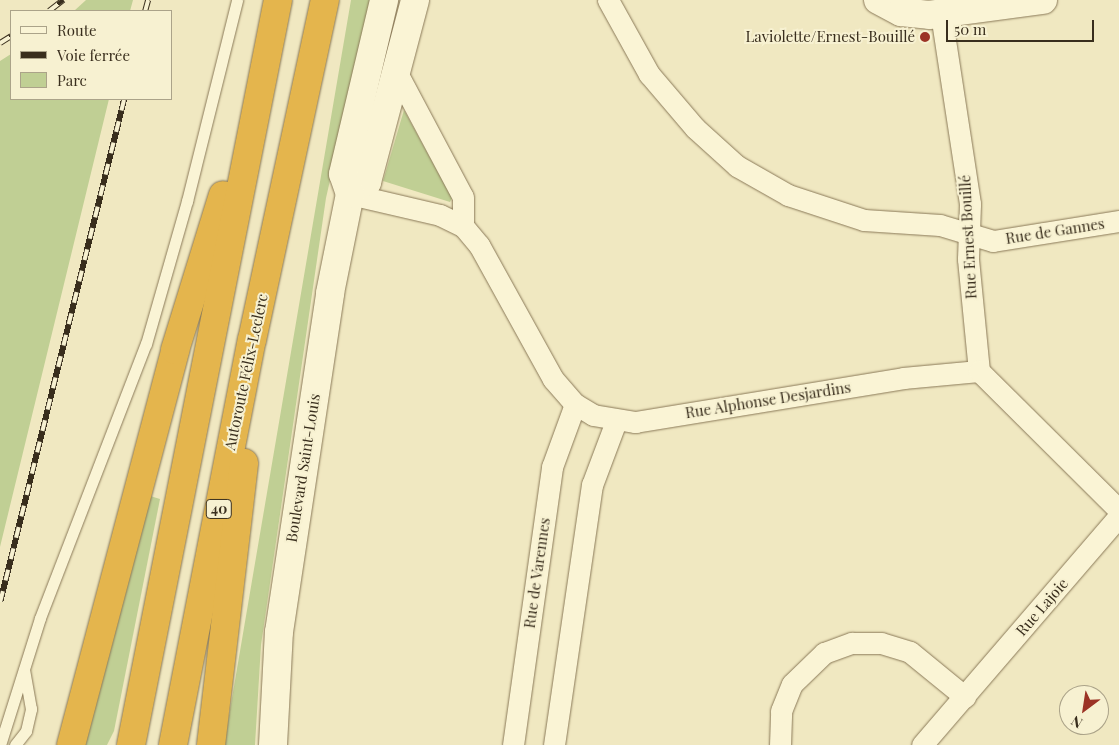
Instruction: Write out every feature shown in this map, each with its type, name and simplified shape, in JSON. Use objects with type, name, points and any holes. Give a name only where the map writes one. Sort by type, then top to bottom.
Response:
[{"type":"highway","points":[[131,745],[265,57],[278,0]]},
{"type":"highway","name":"Autoroute Félix-Leclerc","points":[[173,745],[266,274],[325,0]]},
{"type":"highway","points":[[71,745],[175,350],[265,57]]},
{"type":"highway","points":[[211,745],[266,274]]},
{"type":"street","name":"Boulevard Saint-Louis","points":[[273,745],[281,618],[329,300],[350,194],[343,174],[384,0]]},
{"type":"street","points":[[350,194],[367,182],[415,0]]},
{"type":"street","name":"Rue de Gannes","points":[[608,0],[663,93],[711,144],[752,176],[848,217],[940,225],[997,241],[1119,221]]},
{"type":"street","points":[[878,0],[914,15],[941,14],[1043,0]]},
{"type":"street","name":"Rue Ernest Bouillé","points":[[941,14],[970,204],[969,233],[979,371]]},
{"type":"street","points":[[397,72],[463,197],[463,226]]},
{"type":"street","name":"Rue Alphonse Desjardins","points":[[350,194],[440,216],[463,226],[479,245],[553,379],[575,404],[616,421],[644,420],[903,378],[979,371]]},
{"type":"street","points":[[979,371],[1119,510]]},
{"type":"street","name":"Rue de Varennes","points":[[513,745],[552,468],[575,404]]},
{"type":"street","points":[[554,745],[592,486],[616,421]]},
{"type":"street","name":"Rue Lajoie","points":[[922,745],[1119,516]]},
{"type":"street","points":[[780,745],[781,711],[792,684],[812,661],[844,645],[881,643],[910,652],[965,697]]},
{"type":"lane","points":[[0,745],[24,670],[146,344],[189,193],[236,0]]},
{"type":"lane","points":[[14,745],[26,731],[31,709],[24,670]]},
{"type":"green space","points":[[86,0],[133,0],[130,10],[75,10]]},
{"type":"green space","points":[[351,0],[371,0],[326,198],[261,645],[255,745],[224,745]]},
{"type":"green space","points":[[10,55],[10,100],[109,100],[0,547],[0,61]]},
{"type":"green space","points":[[404,110],[452,198],[450,202],[383,181]]},
{"type":"green space","points":[[147,495],[160,499],[114,731],[107,745],[81,745]]},
{"type":"railway","points":[[50,10],[63,0]]},
{"type":"railway","points":[[145,10],[148,0]]},
{"type":"railway","points":[[0,43],[10,37]]},
{"type":"railway","points":[[0,602],[124,100]]},
{"type":"place","name":"Laviolette/Ernest-Bouillé","points":[[925,37]]}]
